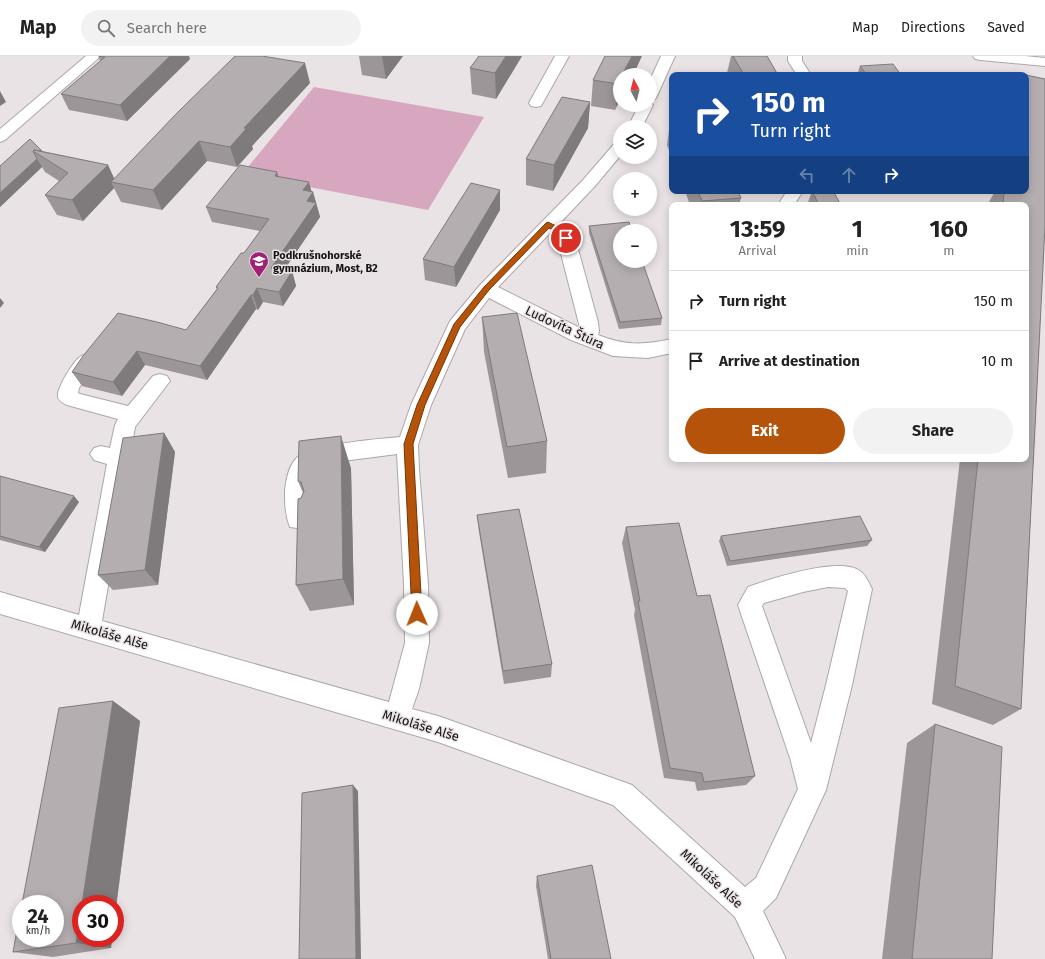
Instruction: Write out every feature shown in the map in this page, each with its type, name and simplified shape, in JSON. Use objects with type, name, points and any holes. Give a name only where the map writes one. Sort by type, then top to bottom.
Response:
[{"type":"street","points":[[0,137],[94,56]]},
{"type":"street","points":[[536,103],[562,56]]},
{"type":"street","points":[[657,80],[668,56]]},
{"type":"street","points":[[795,56],[795,61],[802,72]]},
{"type":"street","points":[[980,56],[1032,67],[1045,62]]},
{"type":"street","points":[[396,717],[406,689],[417,643],[416,584],[408,469],[408,444],[421,405],[457,326],[486,289],[589,183],[613,154]]},
{"type":"street","points":[[548,224],[562,231],[566,238],[589,322],[590,331],[587,339]]},
{"type":"street","name":"Ludovíta Štúra","points":[[486,289],[587,339],[613,349],[648,351],[669,347]]},
{"type":"street","points":[[86,362],[69,387],[68,396],[74,400],[132,415]]},
{"type":"street","points":[[89,628],[110,456],[125,425],[160,381]]},
{"type":"street","points":[[304,520],[298,520],[296,509],[298,471],[307,461],[322,456],[408,444]]},
{"type":"street","points":[[745,907],[766,888],[812,790],[840,685],[860,589],[852,578],[841,576],[821,578],[756,595],[750,604],[803,758],[812,790]]},
{"type":"street","name":"Mikoláše Alše","points":[[0,603],[438,729],[622,795],[745,907],[771,959]]},
{"type":"shaded area","points":[[314,87],[484,117],[428,210],[242,174]]},
{"type":"building","points":[[99,56],[170,56],[120,105],[61,94],[105,57]]},
{"type":"building","points":[[235,56],[262,56],[305,63],[244,128],[246,129],[230,147],[199,141],[153,190],[111,182],[178,112]]},
{"type":"building","points":[[479,56],[506,56],[495,73],[470,68]]},
{"type":"building","points":[[605,56],[632,56],[626,68],[613,68],[613,83],[593,80]]},
{"type":"building","points":[[733,56],[767,56],[776,72],[742,72]]},
{"type":"building","points":[[893,64],[899,72],[865,72],[860,66]]},
{"type":"building","points":[[1029,76],[1045,79],[1045,226],[1021,709],[955,686],[978,462],[1029,462],[1029,202],[1003,202],[1004,194],[1029,194]]},
{"type":"building","points":[[562,97],[590,102],[554,165],[526,159]]},
{"type":"building","points":[[30,139],[42,151],[33,151],[37,159],[0,193],[0,166]]},
{"type":"building","points":[[33,151],[108,165],[72,200],[45,195],[68,173]]},
{"type":"building","points":[[240,165],[277,172],[275,176],[309,182],[303,190],[313,192],[307,201],[316,203],[271,268],[292,271],[279,292],[257,288],[200,366],[137,351],[113,382],[72,372],[118,313],[186,330],[218,288],[216,287],[241,253],[244,253],[269,219],[206,207]]},
{"type":"building","points":[[471,183],[500,190],[454,267],[423,259]]},
{"type":"building","points":[[699,194],[739,194],[741,198],[702,201]]},
{"type":"building","points":[[814,194],[835,194],[839,202],[818,202]]},
{"type":"building","points":[[629,222],[630,224],[613,224],[613,268],[644,268],[662,318],[620,322],[589,226]]},
{"type":"building","points":[[517,313],[547,441],[507,447],[482,317]]},
{"type":"building","points":[[164,433],[145,570],[98,575],[123,438]]},
{"type":"building","points":[[341,436],[343,579],[296,585],[298,499],[301,498],[304,491],[301,482],[298,481],[299,441]]},
{"type":"building","points":[[0,476],[74,496],[39,547],[0,536]]},
{"type":"building","points":[[519,509],[552,664],[503,671],[477,515]]},
{"type":"building","points":[[860,516],[872,540],[730,561],[721,536]]},
{"type":"building","points":[[679,523],[697,596],[710,595],[755,776],[704,782],[702,773],[670,768],[638,601],[640,601],[626,527]]},
{"type":"building","points":[[113,701],[83,895],[72,895],[72,944],[64,945],[64,895],[24,895],[59,708]]},
{"type":"building","points":[[935,724],[1002,747],[992,959],[912,959]]},
{"type":"building","points":[[353,785],[356,959],[299,959],[302,793]]},
{"type":"building","points":[[592,865],[611,959],[551,959],[537,876]]},
{"type":"building","points":[[14,947],[48,947],[13,952]]},
{"type":"place","name":"Podkrušnohorské gymnázium, Most, B2","points":[[259,278]]},
{"type":"route","points":[[417,614],[408,469],[408,444],[421,405],[457,326],[486,289],[548,224],[562,231],[566,238]]}]
